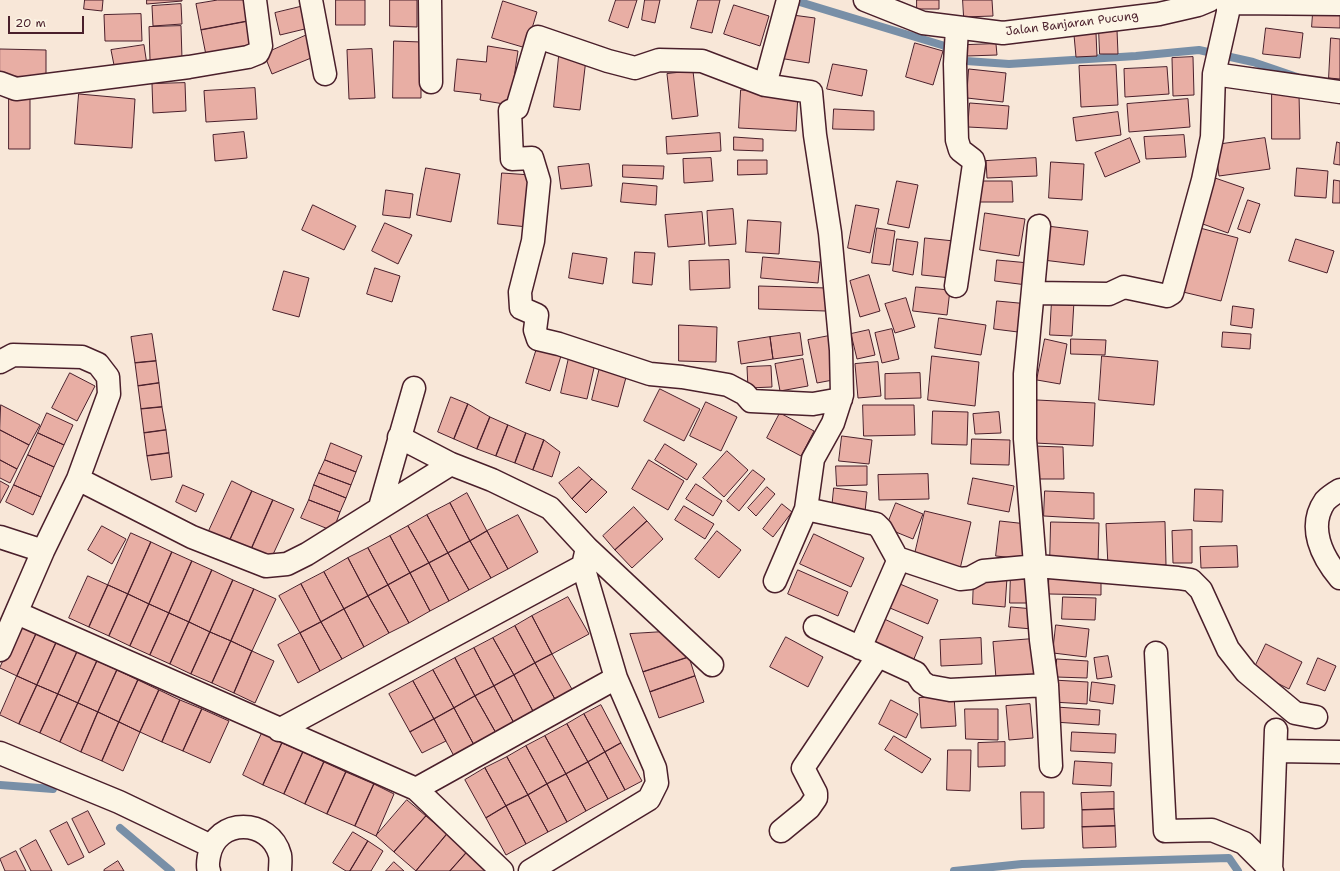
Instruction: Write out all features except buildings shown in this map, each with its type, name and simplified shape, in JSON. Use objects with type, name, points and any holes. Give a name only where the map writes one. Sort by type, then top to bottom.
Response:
[{"type":"street","points":[[0,82],[16,89],[189,67],[248,57],[258,53],[261,46],[254,0]]},
{"type":"street","points":[[311,0],[325,74]]},
{"type":"street","points":[[430,0],[431,82]]},
{"type":"street","points":[[765,85],[788,0]]},
{"type":"street","name":"Jalan Banjaran Pucung","points":[[864,0],[923,23],[1003,33],[1159,14],[1198,5],[1210,0]]},
{"type":"street","points":[[1034,293],[1109,294],[1124,287],[1167,296],[1172,293],[1212,137],[1217,61],[1230,0],[1238,3],[1340,4]]},
{"type":"street","points":[[956,286],[974,164],[973,160],[960,150],[958,146],[955,60],[957,28]]},
{"type":"street","points":[[775,581],[806,509],[813,459],[834,424],[840,399],[841,350],[830,233],[815,135],[811,92],[765,85],[702,61],[659,60],[635,68],[538,37],[517,108],[510,111],[512,159],[532,158],[539,181],[533,241],[520,292],[521,308],[537,315],[536,330],[538,339],[560,344],[650,374],[682,377],[728,385],[745,394],[751,401],[814,404],[840,399]]},
{"type":"street","points":[[1217,61],[1340,92]]},
{"type":"street","points":[[1039,226],[1034,293],[1025,374],[1025,439],[1028,491],[1037,566],[1041,640],[1047,685],[1051,766]]},
{"type":"street","points":[[0,362],[13,355],[82,356],[98,364],[108,377],[109,394],[78,479],[43,551],[18,613],[0,650]]},
{"type":"street","points":[[380,506],[414,388]]},
{"type":"street","points":[[399,437],[451,464],[492,480],[550,508],[585,557],[712,665]]},
{"type":"street","points":[[78,479],[192,537],[266,566],[286,564],[307,554],[380,506],[451,464]]},
{"type":"street","points":[[1340,490],[1326,501],[1317,519],[1317,538],[1329,565],[1340,578]]},
{"type":"street","points":[[806,509],[876,524],[881,530],[894,556],[960,579],[970,578],[983,571],[1037,566],[1191,580],[1201,590],[1228,649],[1246,672],[1295,713],[1316,717]]},
{"type":"street","points":[[0,537],[43,551]]},
{"type":"street","points":[[530,871],[649,799],[657,783],[655,768],[616,678],[585,557]]},
{"type":"street","points":[[279,730],[585,557]]},
{"type":"street","points":[[781,831],[814,802],[816,793],[803,768],[869,652],[899,559]]},
{"type":"street","points":[[18,613],[279,730],[416,789],[502,871]]},
{"type":"street","points":[[815,627],[916,673],[922,682],[928,686],[950,690],[1047,685]]},
{"type":"street","points":[[1156,653],[1165,831],[1212,830],[1244,843],[1272,871]]},
{"type":"street","points":[[416,789],[616,678]]},
{"type":"street","points":[[1272,871],[1276,730]]},
{"type":"street","points":[[1276,751],[1340,752]]},
{"type":"street","points":[[0,753],[119,802],[211,846]]},
{"type":"street","points":[[208,871],[207,866],[211,846],[223,833],[240,826],[258,829],[272,840],[280,856],[280,871]]},
{"type":"waterway","points":[[793,0],[945,46],[952,60],[1009,64],[1136,56],[1199,50],[1253,62],[1297,77]]},
{"type":"waterway","points":[[0,785],[53,789]]},
{"type":"waterway","points":[[120,828],[171,871]]},
{"type":"waterway","points":[[954,871],[1022,864],[1229,858],[1238,871]]}]
